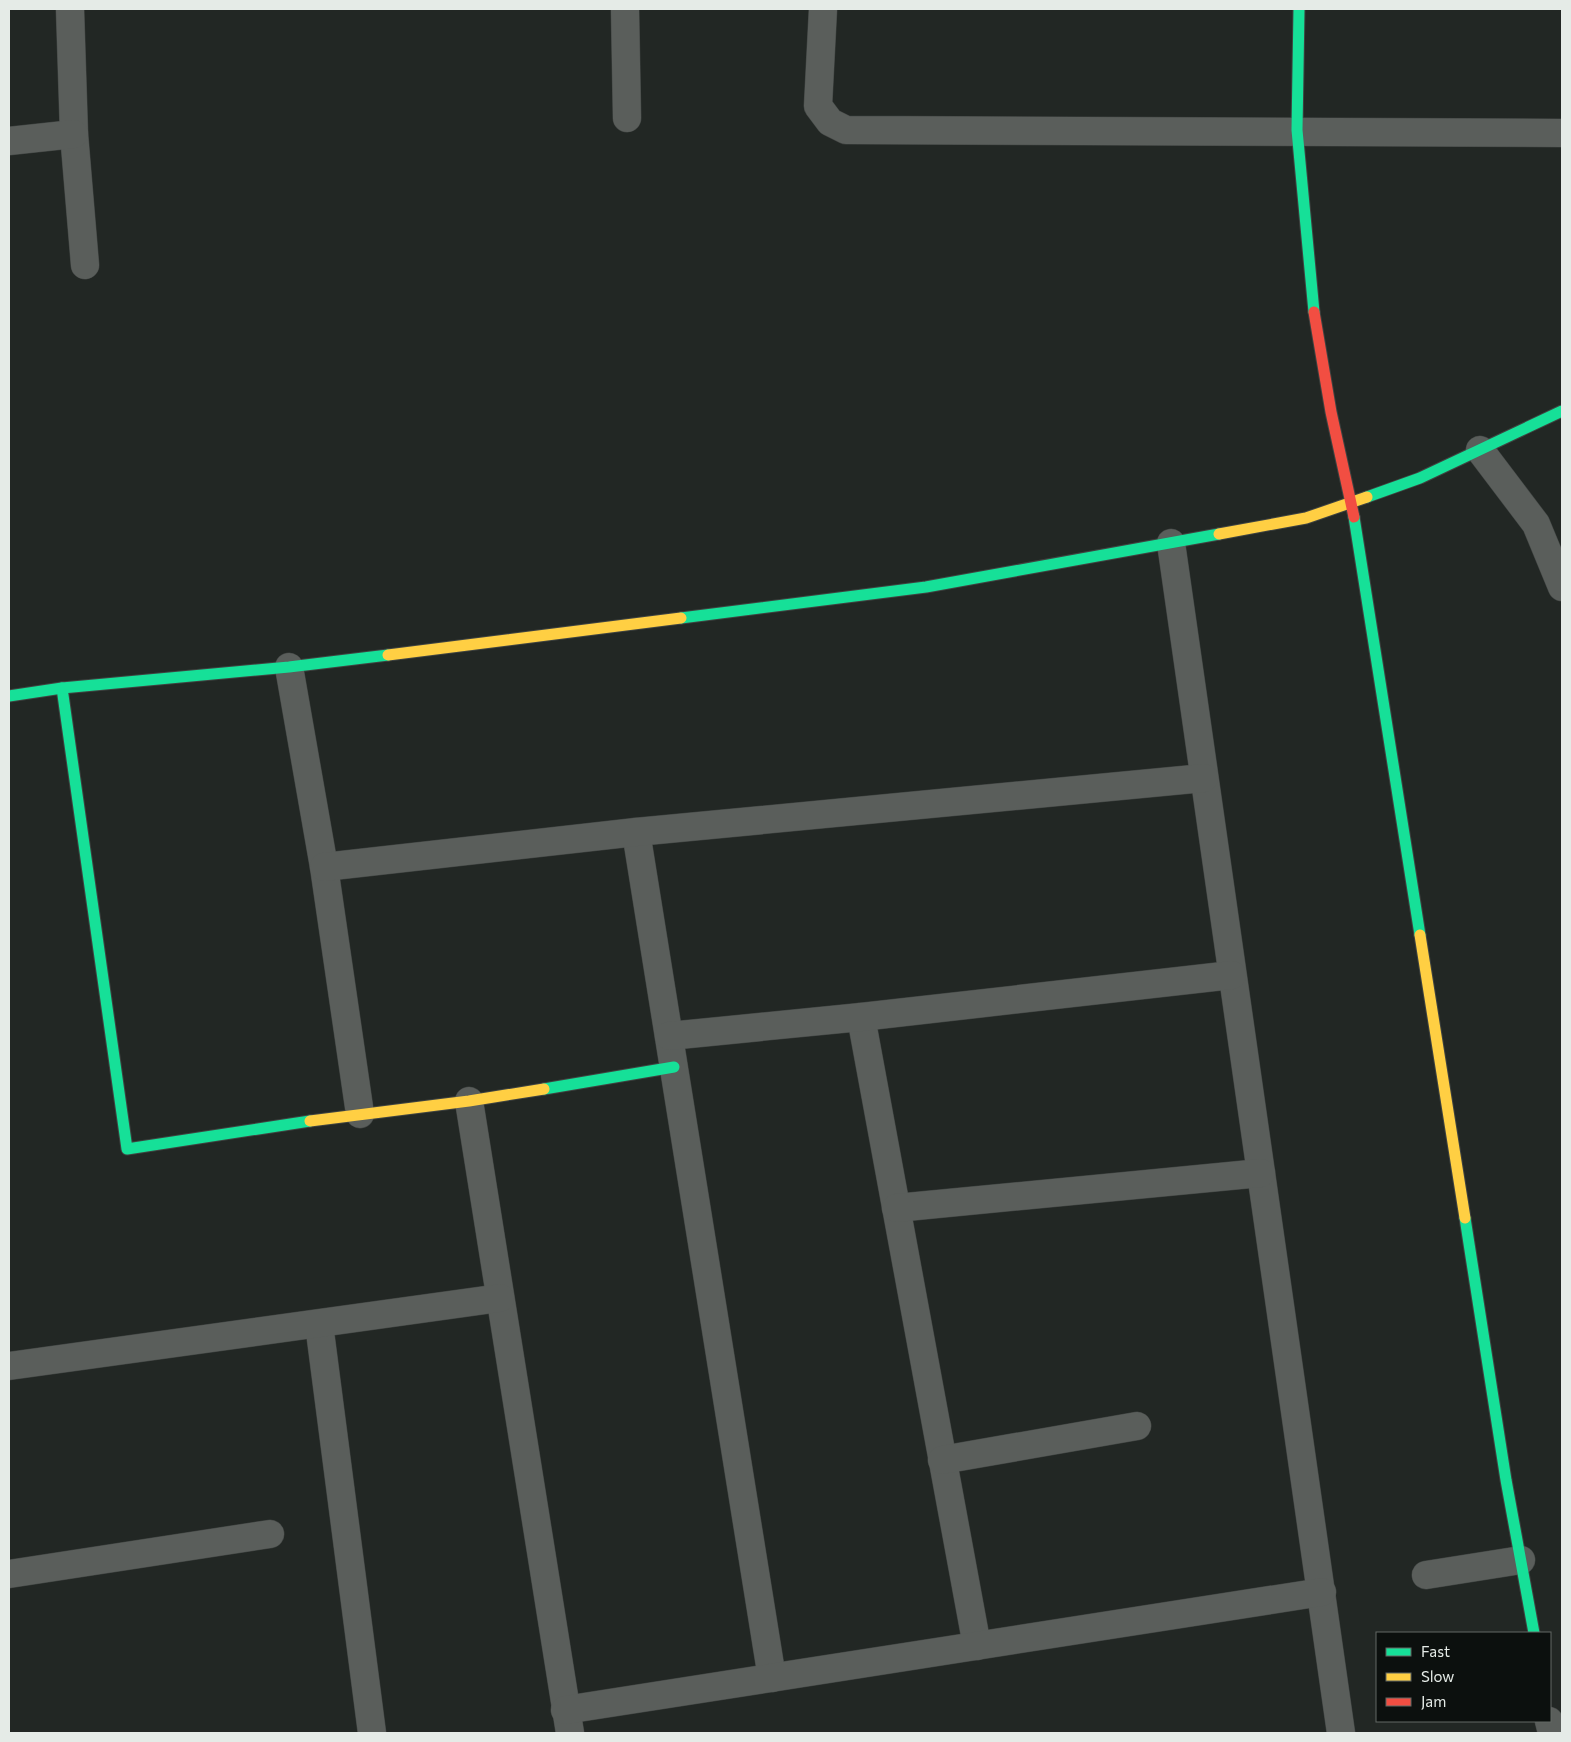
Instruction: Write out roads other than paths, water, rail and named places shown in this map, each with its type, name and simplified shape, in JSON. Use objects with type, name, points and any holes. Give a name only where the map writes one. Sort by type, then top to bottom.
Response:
[{"type":"street","points":[[70,9],[74,134],[85,266]]},
{"type":"street","points":[[625,9],[627,118]]},
{"type":"street","points":[[822,9],[818,106],[830,122],[846,130],[1297,130],[1562,133]]},
{"type":"street","points":[[1299,9],[1297,130],[1312,298],[1331,412],[1352,503],[1503,1461],[1534,1632]]},
{"type":"street","points":[[9,141],[74,134]]},
{"type":"street","points":[[9,696],[62,688],[289,667],[926,586],[1171,543],[1306,518],[1352,503],[1420,478],[1562,411]]},
{"type":"street","points":[[1480,450],[1536,524],[1562,587]]},
{"type":"street","points":[[1171,543],[1341,1733]]},
{"type":"street","points":[[289,667],[324,867],[360,1114]]},
{"type":"street","points":[[62,688],[128,1149],[360,1114],[469,1101],[674,1067]]},
{"type":"street","points":[[324,867],[636,832],[1204,778]]},
{"type":"street","points":[[636,832],[772,1678]]},
{"type":"street","points":[[669,1036],[861,1017],[1232,975]]},
{"type":"street","points":[[861,1017],[977,1646]]},
{"type":"street","points":[[469,1101],[568,1722],[772,1678],[1322,1592]]},
{"type":"street","points":[[896,1208],[1260,1173]]},
{"type":"street","points":[[9,1366],[500,1298]]},
{"type":"street","points":[[319,1324],[372,1733]]},
{"type":"street","points":[[942,1460],[1137,1426]]},
{"type":"street","points":[[9,1574],[270,1534]]},
{"type":"street","points":[[1426,1575],[1521,1560]]}]
